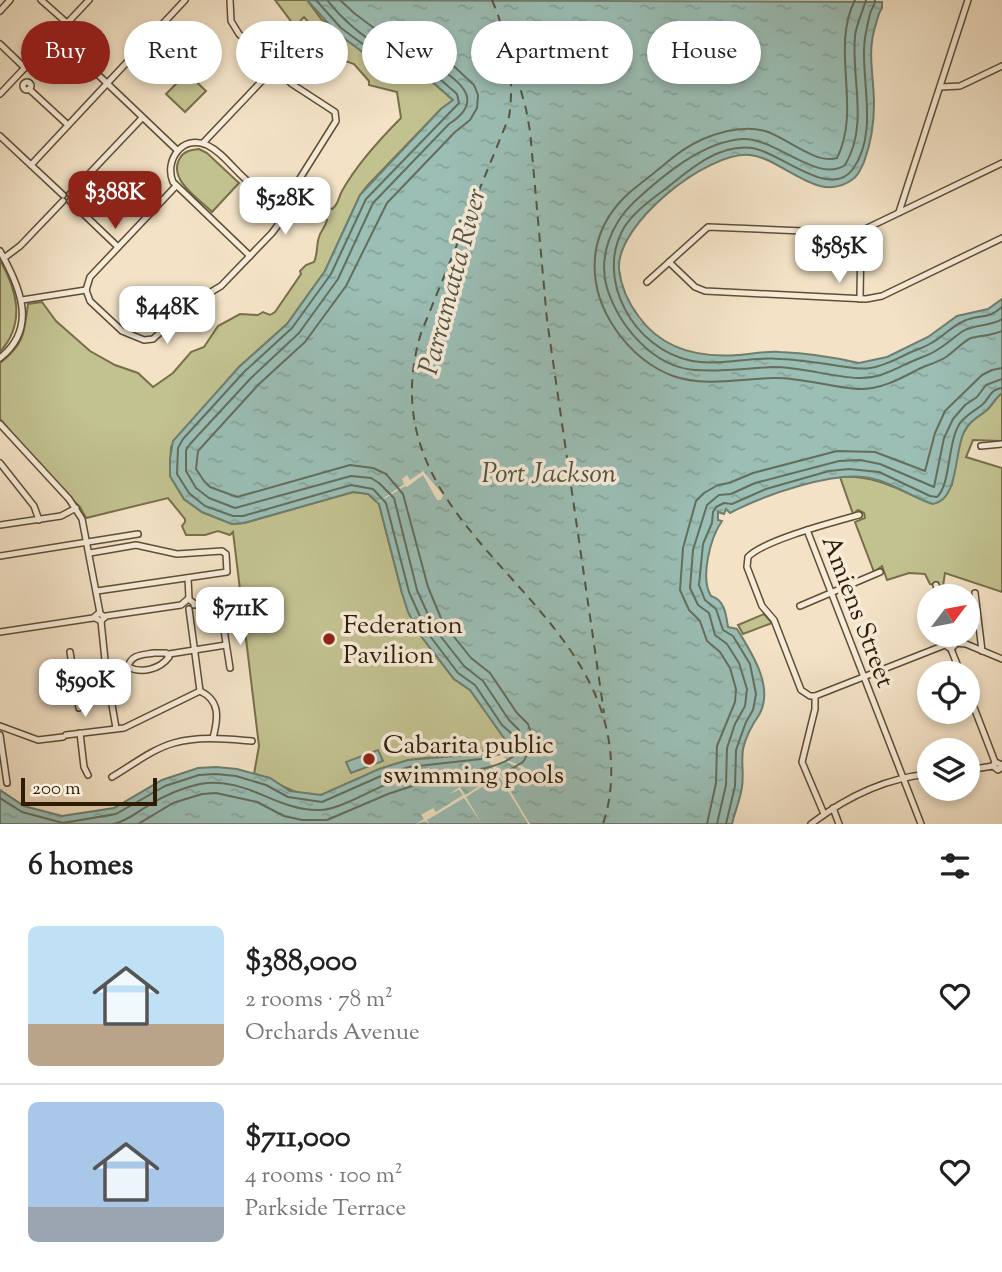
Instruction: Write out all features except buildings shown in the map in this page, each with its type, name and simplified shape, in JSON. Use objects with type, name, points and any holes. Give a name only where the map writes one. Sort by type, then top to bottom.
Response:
[{"type":"street","points":[[0,11],[10,0]]},
{"type":"street","points":[[41,0],[65,21]]},
{"type":"street","points":[[69,21],[89,0]]},
{"type":"street","points":[[110,81],[185,0]]},
{"type":"street","points":[[230,0],[229,14],[236,29]]},
{"type":"street","points":[[899,212],[968,0]]},
{"type":"street","points":[[0,44],[21,64]]},
{"type":"street","points":[[941,87],[960,86],[1002,66]]},
{"type":"street","points":[[0,94],[21,72]]},
{"type":"street","points":[[31,165],[107,84],[177,150]]},
{"type":"street","points":[[204,143],[259,84]]},
{"type":"street","points":[[176,186],[90,277],[86,290],[90,301],[122,331],[144,340],[153,339],[162,333],[191,304],[221,286],[278,225],[287,199],[337,118],[335,112],[293,84]]},
{"type":"street","points":[[29,89],[68,125]]},
{"type":"street","points":[[4,258],[20,246],[142,118]]},
{"type":"street","points":[[0,136],[118,247]]},
{"type":"street","points":[[250,256],[176,186],[171,178],[170,168],[177,150],[187,144],[204,143],[254,186],[309,204]]},
{"type":"street","points":[[648,282],[710,226],[850,233],[862,231],[1002,163]]},
{"type":"street","points":[[860,299],[862,231]]},
{"type":"street","points":[[669,262],[695,288],[705,291],[860,299],[882,296],[1002,238]]},
{"type":"street","points":[[0,251],[22,300],[18,335],[0,358]]},
{"type":"street","points":[[22,300],[86,290]]},
{"type":"street","points":[[0,424],[76,508],[82,519],[97,591],[116,728]]},
{"type":"street","points":[[981,446],[1002,444]]},
{"type":"street","points":[[0,463],[34,506],[38,520]]},
{"type":"street","points":[[0,525],[61,516],[76,508]]},
{"type":"street","points":[[859,515],[807,530],[755,551],[748,557],[747,567],[762,606],[774,620],[801,690],[813,696],[928,648]]},
{"type":"street","name":"Amiens Street","points":[[807,530],[921,824]]},
{"type":"street","points":[[0,556],[138,534]]},
{"type":"street","points":[[90,553],[136,545],[177,554],[222,551],[226,554],[227,572],[97,591]]},
{"type":"street","points":[[800,606],[880,572]]},
{"type":"street","points":[[188,578],[200,691],[212,699],[216,709],[217,723],[213,738]]},
{"type":"street","points":[[0,632],[240,597]]},
{"type":"street","points":[[224,630],[230,668]]},
{"type":"street","points":[[980,634],[982,651]]},
{"type":"street","points":[[128,667],[135,657],[226,645]]},
{"type":"street","points":[[965,648],[1002,659]]},
{"type":"street","points":[[70,652],[79,708]]},
{"type":"street","points":[[74,676],[128,667],[137,671],[146,670],[163,664],[168,660],[169,654]]},
{"type":"street","points":[[0,726],[38,740],[124,728],[200,691]]},
{"type":"street","points":[[813,696],[815,709],[802,762],[824,814]]},
{"type":"street","points":[[980,722],[1002,778]]},
{"type":"street","points":[[80,733],[84,767],[88,775]]},
{"type":"street","points":[[0,735],[7,783]]},
{"type":"street","points":[[111,777],[120,769],[173,743],[213,738],[252,741]]},
{"type":"street","points":[[980,768],[998,766]]},
{"type":"street","points":[[811,824],[859,793],[917,776]]},
{"type":"street","points":[[833,808],[839,824]]},
{"type":"shaded area","points":[[275,0],[307,0],[324,21],[307,21],[304,17],[300,21],[291,21]]},
{"type":"shaded area","points":[[348,37],[362,46],[362,73],[348,62]]},
{"type":"shaded area","points":[[176,84],[199,84],[206,91],[185,112],[166,94]]},
{"type":"shaded area","points":[[435,84],[453,100],[441,109],[360,195],[325,271],[287,324],[239,367],[171,447],[170,476],[184,499],[202,512],[232,524],[244,523],[353,492],[368,494],[379,504],[402,593],[421,636],[454,679],[470,690],[507,741],[470,754],[397,763],[328,793],[311,795],[294,791],[254,774],[259,746],[233,532],[230,535],[218,531],[205,535],[186,535],[182,526],[185,519],[168,498],[86,518],[80,507],[47,474],[0,419],[0,363],[22,337],[28,304],[42,302],[56,321],[90,351],[115,365],[138,373],[153,387],[173,373],[191,352],[204,347],[218,326],[240,314],[258,315],[263,312],[270,315],[275,312],[301,274],[300,271],[314,262],[319,237],[327,220],[314,211],[316,204],[332,209],[334,207],[361,162],[401,118],[397,92],[369,85]]},
{"type":"shaded area","points":[[199,149],[207,153],[239,183],[212,212],[186,188],[178,173],[180,158],[188,151]]},
{"type":"shaded area","points":[[0,260],[11,283],[16,318],[8,341],[0,352]]},
{"type":"shaded area","points":[[1002,393],[1002,441],[973,440],[966,457],[1002,468],[1002,592],[945,573],[943,584],[930,584],[925,574],[909,573],[887,580],[882,566],[874,572],[855,522],[865,518],[864,513],[858,510],[853,514],[840,477],[874,480],[928,502],[952,485],[957,450],[967,426]]},
{"type":"shaded area","points":[[764,614],[772,623],[743,634],[738,625]]},
{"type":"water","name":"Port Jackson","points":[[307,0],[882,2],[871,46],[874,104],[872,133],[864,162],[855,177],[840,186],[827,187],[814,184],[762,158],[750,155],[732,157],[689,177],[667,194],[632,232],[622,251],[619,269],[622,282],[639,317],[659,337],[671,344],[683,350],[709,355],[790,353],[859,363],[887,357],[928,337],[957,316],[988,309],[1002,299],[1002,393],[966,428],[952,485],[941,501],[933,504],[874,479],[841,477],[780,492],[730,513],[726,509],[724,514],[718,512],[718,520],[722,521],[708,558],[708,588],[711,596],[722,604],[728,627],[737,629],[749,648],[763,682],[764,693],[759,715],[743,749],[742,787],[732,824],[0,824],[0,790],[24,806],[62,816],[114,808],[162,780],[198,768],[216,767],[237,769],[270,778],[290,791],[321,795],[379,769],[408,760],[467,755],[497,748],[506,741],[470,690],[454,679],[421,636],[408,612],[379,504],[368,494],[353,492],[244,523],[232,524],[202,512],[184,499],[170,476],[173,441],[239,367],[287,324],[325,271],[360,195],[441,109],[453,100],[435,84],[457,84],[457,21],[362,21],[362,52],[348,41],[348,21],[326,21]]},
{"type":"water","points":[[378,750],[383,761],[351,773],[346,762]]},
{"type":"pier","points":[[423,471],[443,495],[441,500],[437,500],[423,475],[374,505],[404,484],[402,479],[407,475],[410,480]]},
{"type":"pier","points":[[496,748],[507,760],[524,767],[529,777],[527,778],[520,768],[505,761],[496,767],[530,824],[499,776],[466,797],[482,824],[464,798],[427,820],[429,824],[425,821],[416,824],[424,819],[421,815],[433,808],[436,812],[463,795],[459,790],[449,794],[460,787],[465,795],[497,775],[481,752]]},
{"type":"ferry route","points":[[492,0],[509,57],[509,117],[421,333],[412,400],[425,458],[453,508],[569,649],[598,701],[611,761],[610,793],[603,824]]},
{"type":"ferry route","points":[[519,84],[530,131],[547,320],[604,713]]},
{"type":"place","name":"Federation Pavilion","points":[[329,639]]},
{"type":"place","name":"Cabarita public swimming pools","points":[[369,759]]},
{"type":"water label","name":"Parramatta River","points":[[451,281]]}]
